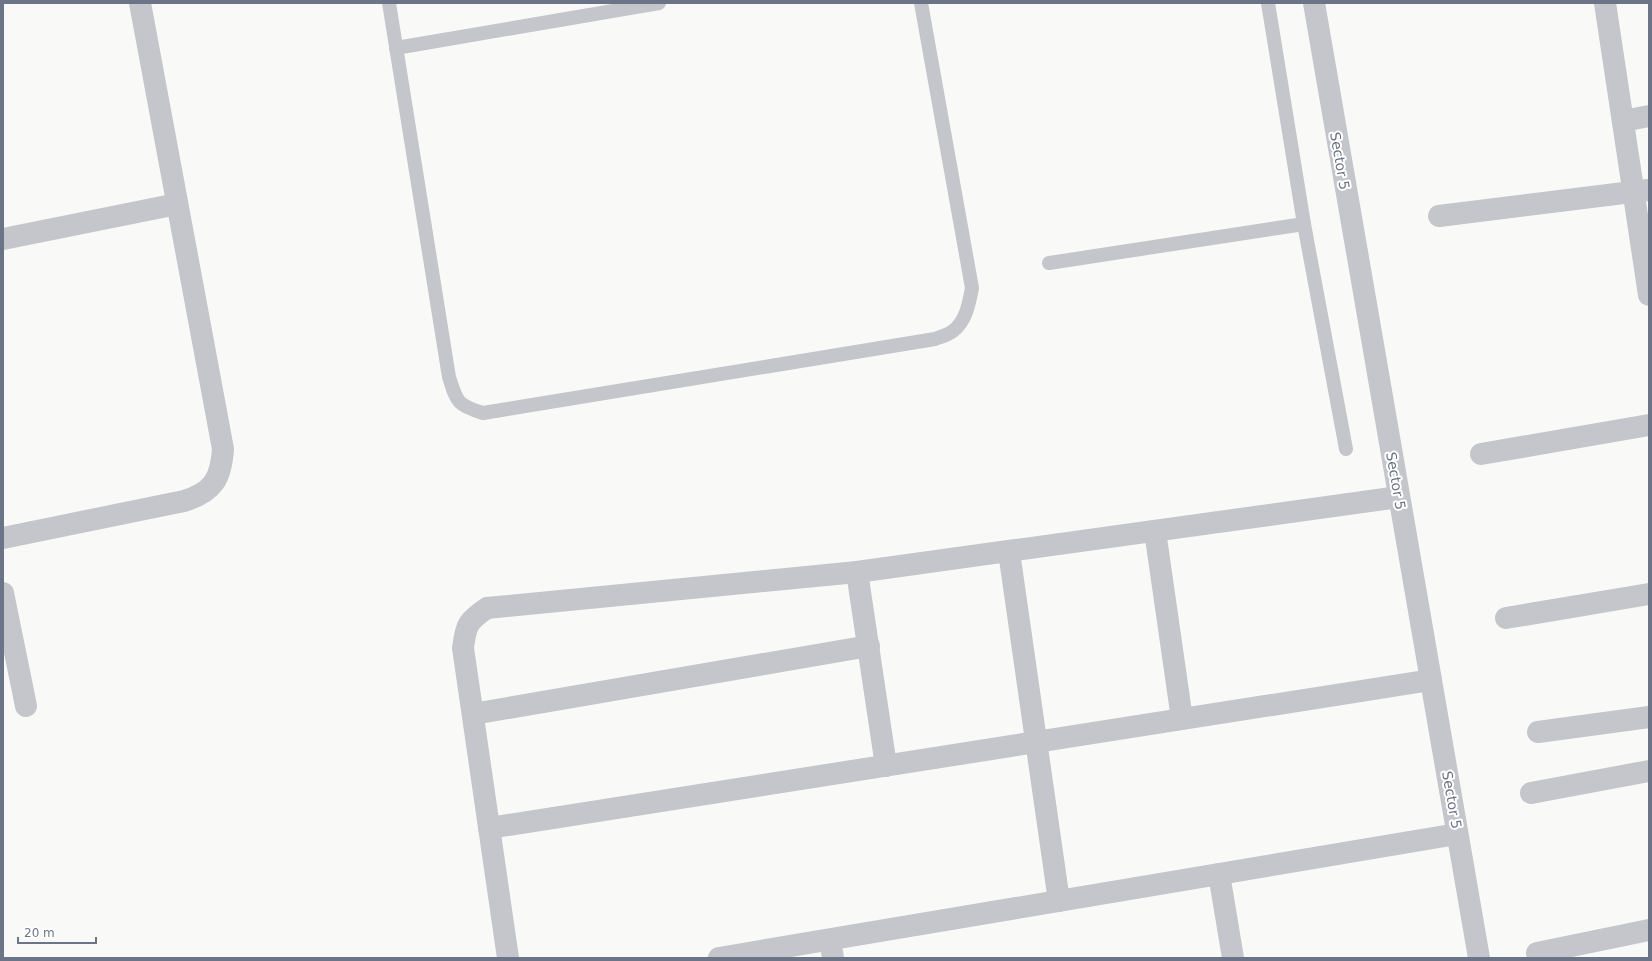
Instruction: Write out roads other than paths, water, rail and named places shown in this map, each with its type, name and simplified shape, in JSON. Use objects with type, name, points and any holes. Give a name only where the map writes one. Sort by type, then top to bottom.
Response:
[{"type":"street","points":[[3,538],[184,501],[199,496],[208,490],[218,474],[222,463],[223,449],[140,3]]},
{"type":"street","name":"Sector 5","points":[[1314,3],[1479,958]]},
{"type":"street","points":[[1605,3],[1624,121],[1642,191],[1648,283]]},
{"type":"street","points":[[1624,121],[1649,116]]},
{"type":"street","points":[[1439,216],[1642,191]]},
{"type":"street","points":[[3,239],[177,204]]},
{"type":"street","points":[[1481,454],[1649,425]]},
{"type":"street","points":[[508,958],[463,648],[465,631],[472,618],[487,608],[857,572],[1399,497]]},
{"type":"street","points":[[1155,531],[1182,719]]},
{"type":"street","points":[[1009,552],[1059,901]]},
{"type":"street","points":[[857,572],[886,766]]},
{"type":"street","points":[[3,593],[26,706]]},
{"type":"street","points":[[1506,618],[1649,594]]},
{"type":"street","points":[[473,714],[868,646]]},
{"type":"street","points":[[489,828],[1431,680]]},
{"type":"street","points":[[1538,732],[1649,717]]},
{"type":"street","points":[[1531,793],[1649,771]]},
{"type":"street","points":[[719,958],[832,949],[1059,901],[1457,834]]},
{"type":"street","points":[[1219,874],[1233,958]]},
{"type":"street","points":[[1537,953],[1649,930]]},
{"type":"lane","points":[[389,3],[449,377],[456,398],[465,407],[483,413],[935,339],[952,332],[961,321],[969,307],[972,288],[921,3]]},
{"type":"lane","points":[[396,48],[659,3]]},
{"type":"lane","points":[[1268,3],[1304,224],[1346,448]]},
{"type":"lane","points":[[1049,263],[1304,224]]}]
